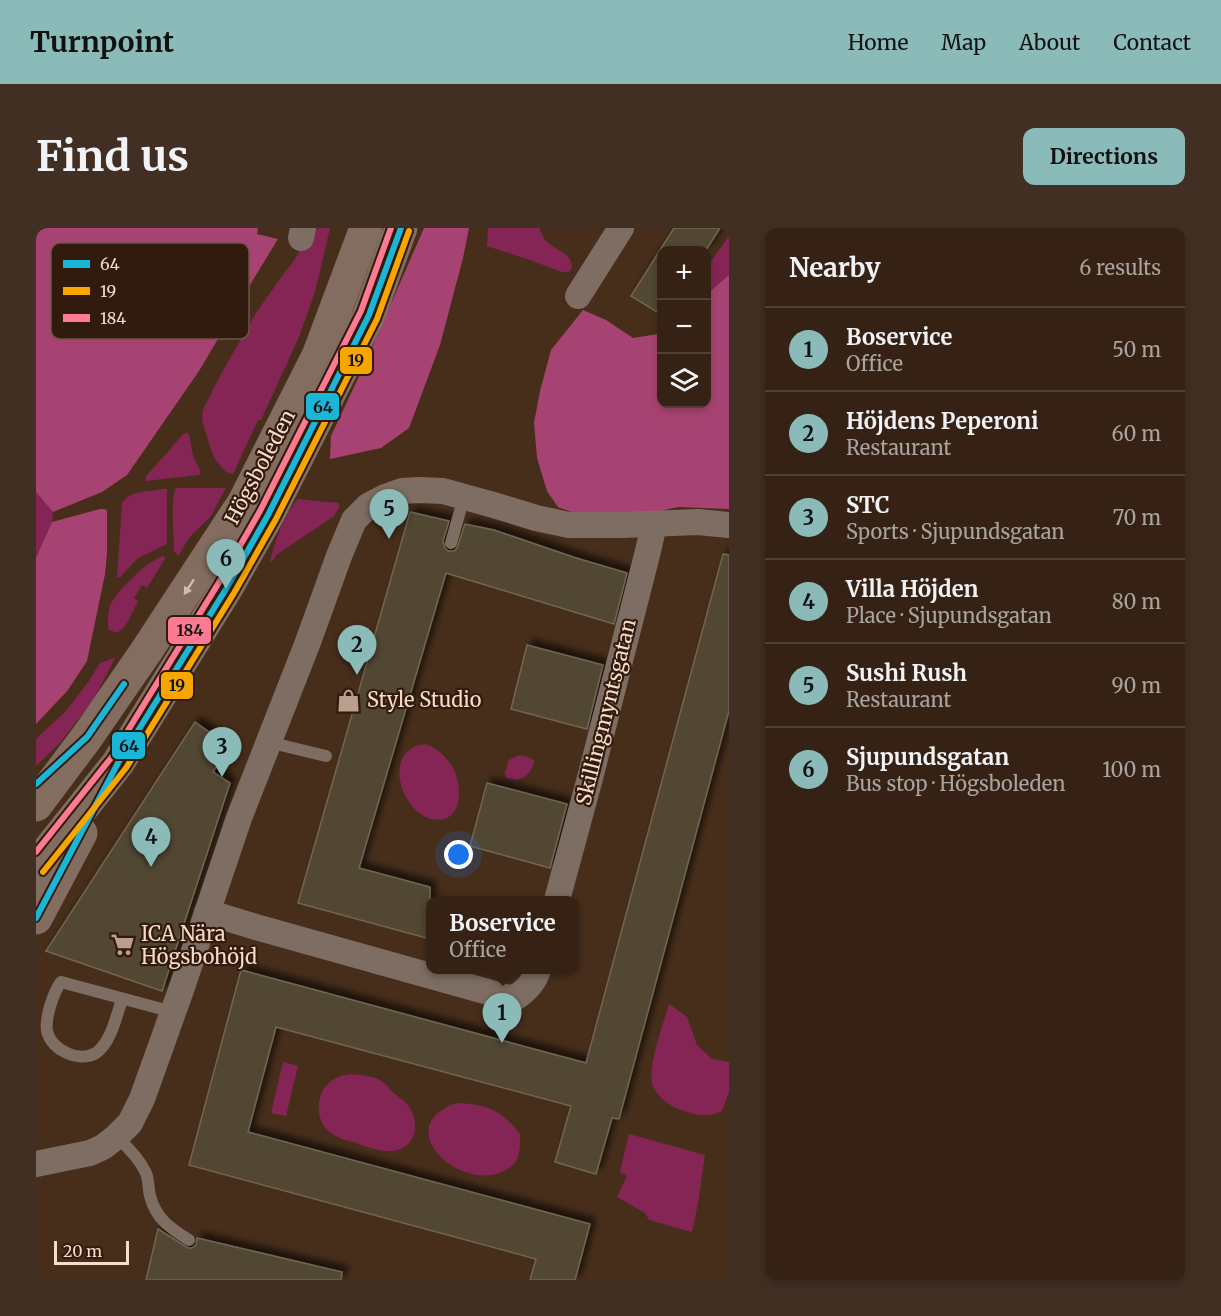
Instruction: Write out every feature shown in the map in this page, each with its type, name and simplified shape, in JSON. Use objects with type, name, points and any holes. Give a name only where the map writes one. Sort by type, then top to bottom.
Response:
[{"type":"main road","points":[[318,356],[344,246],[345,228]]},
{"type":"main road","name":"Högsboleden","points":[[36,805],[87,737],[157,636],[244,502],[318,356],[366,228]]},
{"type":"main road","name":"Högsboleden","points":[[36,866],[118,763],[226,588],[268,515],[369,315],[400,228]]},
{"type":"main road","points":[[36,784],[87,737]]},
{"type":"main road","points":[[36,918],[118,763]]},
{"type":"street","points":[[578,296],[621,228]]},
{"type":"street","points":[[36,1164],[90,1153],[103,1147],[130,1123],[142,1099],[173,1012],[238,818],[308,642],[339,556],[354,520],[368,506],[402,491],[419,489],[443,491],[536,518],[569,525],[698,522],[729,525]]},
{"type":"street","name":"Skillingmyntsgatan","points":[[558,896],[654,524]]},
{"type":"street","points":[[207,912],[513,999],[525,992],[537,974]]},
{"type":"lane","points":[[451,543],[464,497]]},
{"type":"lane","points":[[268,742],[326,756]]},
{"type":"lane","points":[[122,999],[114,1026],[96,1053],[82,1056],[70,1055],[61,1051],[53,1043],[47,1032],[48,1016],[56,989],[61,982],[173,1012]]},
{"type":"lane","points":[[116,1137],[131,1150],[147,1174],[150,1196],[156,1212],[168,1227],[189,1240]]},
{"type":"shaded area","points":[[36,228],[258,228],[257,234],[278,239],[249,286],[249,243],[51,243],[51,339],[218,339],[199,371],[127,475],[102,492],[53,512],[36,492]]},
{"type":"shaded area","points":[[318,228],[330,228],[315,292],[299,337],[233,474],[226,472],[212,453],[202,420],[203,410],[241,339],[249,339],[249,325],[256,313],[307,239]]},
{"type":"shaded area","points":[[424,228],[469,228],[440,345],[409,428],[381,448],[330,459],[331,436]]},
{"type":"shaded area","points":[[488,228],[539,228],[546,241],[569,258],[572,268],[569,272],[562,272],[487,246]]},
{"type":"shaded area","points":[[729,236],[729,275],[711,291],[711,261]]},
{"type":"shaded area","points":[[729,275],[729,509],[678,507],[652,513],[577,514],[558,507],[547,491],[537,458],[534,423],[551,350],[583,310],[606,320],[633,338],[657,334],[657,408],[711,408],[711,291]]},
{"type":"shaded area","points":[[186,433],[189,434],[193,456],[201,473],[146,481],[146,476]]},
{"type":"shaded area","points":[[176,488],[226,488],[211,516],[189,538],[178,556],[174,551],[173,518]]},
{"type":"shaded area","points":[[167,489],[167,544],[138,558],[117,578],[122,503],[125,499],[140,492]]},
{"type":"shaded area","points":[[36,492],[53,512],[52,522],[36,558]]},
{"type":"shaded area","points":[[298,499],[338,503],[340,506],[334,516],[276,555],[272,562],[270,561],[281,528]]},
{"type":"shaded area","points":[[100,509],[107,511],[107,553],[105,574],[87,661],[68,690],[36,724],[36,558],[52,522]]},
{"type":"shaded area","points":[[164,556],[163,562],[147,588],[142,585],[134,598],[138,601],[126,625],[119,632],[109,630],[109,609],[118,593],[142,569]]},
{"type":"shaded area","points":[[115,658],[94,699],[59,744],[36,766],[36,739],[66,711],[100,663]]},
{"type":"shaded area","points":[[418,745],[431,746],[439,751],[454,770],[459,798],[455,811],[444,819],[433,819],[423,815],[414,808],[402,787],[399,775],[401,763],[406,753]]},
{"type":"shaded area","points":[[519,755],[534,760],[531,771],[520,779],[506,778],[505,773],[509,760]]},
{"type":"shaded area","points":[[669,1004],[687,1017],[697,1045],[712,1059],[729,1062],[729,1092],[722,1111],[702,1115],[681,1110],[665,1101],[653,1086],[651,1078],[654,1057]]},
{"type":"shaded area","points":[[283,1062],[298,1066],[286,1116],[271,1113]]},
{"type":"shaded area","points":[[352,1074],[380,1080],[407,1104],[414,1117],[415,1130],[405,1147],[388,1151],[367,1147],[341,1138],[330,1132],[322,1123],[319,1104],[322,1092],[334,1079]]},
{"type":"shaded area","points":[[456,1103],[485,1107],[507,1119],[520,1134],[518,1157],[511,1166],[502,1172],[485,1175],[467,1173],[451,1165],[438,1154],[430,1140],[429,1127],[437,1114]]},
{"type":"shaded area","points":[[629,1134],[705,1155],[692,1232],[649,1220],[645,1213],[617,1197],[627,1176],[620,1172]]},
{"type":"building","points":[[674,228],[720,228],[709,246],[663,246]]},
{"type":"building","points":[[657,255],[657,312],[631,296]]},
{"type":"building","points":[[410,512],[449,521],[443,541],[448,551],[454,551],[457,548],[465,524],[494,530],[627,573],[614,624],[446,573],[359,868],[430,887],[430,896],[426,896],[426,938],[298,903]]},
{"type":"building","points":[[723,554],[729,555],[729,711],[619,1119],[612,1118],[596,1174],[555,1162],[571,1106],[276,1027],[248,1132],[590,1224],[575,1280],[530,1280],[536,1259],[189,1165],[241,970],[586,1063]]},
{"type":"building","points":[[527,645],[603,665],[587,729],[511,709]]},
{"type":"building","points":[[195,722],[229,746],[213,772],[230,783],[162,991],[46,951]]},
{"type":"building","points":[[487,783],[567,804],[550,868],[470,846]]},
{"type":"building","points":[[158,1229],[188,1248],[196,1245],[197,1238],[342,1272],[341,1280],[146,1280]]},
{"type":"transit line","name":"184","points":[[36,852],[111,758],[260,511],[361,311],[391,228]]},
{"type":"transit line","name":"64","points":[[36,918],[118,763],[226,589],[268,515],[369,315],[401,228]]},
{"type":"transit line","name":"19","points":[[43,872],[126,768],[234,593],[276,519],[377,319],[409,231]]},
{"type":"transit line","name":"64","points":[[36,784],[87,737],[124,684]]},
{"type":"place","name":"Sushi Rush","points":[[389,539]]},
{"type":"place","name":"Sjupundsgatan","points":[[226,589]]},
{"type":"place","name":"Höjdens Peperoni","points":[[357,675]]},
{"type":"place","name":"Style Studio","points":[[349,700]]},
{"type":"place","name":"STC","points":[[222,777]]},
{"type":"place","name":"Villa Höjden","points":[[151,867]]},
{"type":"place","name":"ICA Nära Högsbohöjd","points":[[123,945]]},
{"type":"place","name":"Boservice","points":[[502,1043]]}]
